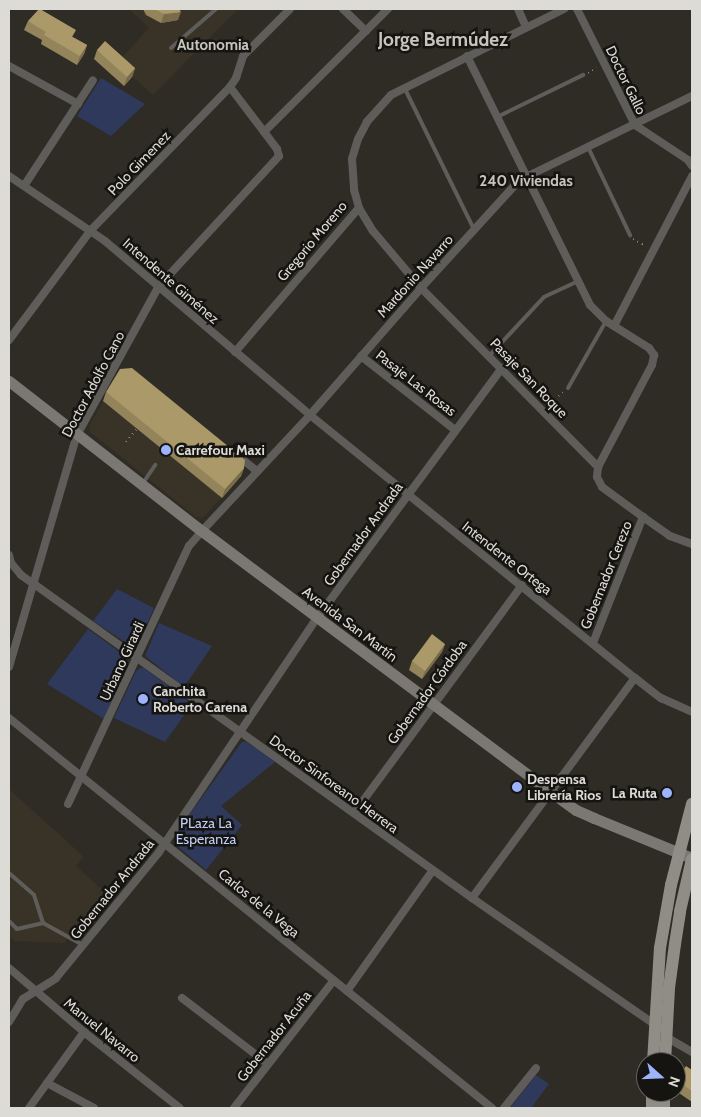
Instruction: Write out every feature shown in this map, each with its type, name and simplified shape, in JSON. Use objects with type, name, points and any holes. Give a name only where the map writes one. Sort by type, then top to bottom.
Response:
[{"type":"main road","name":"Avenida San Martín","points":[[9,381],[141,485],[551,792],[585,814],[692,859]]},
{"type":"main road","points":[[653,1052],[660,948],[679,853],[692,804]]},
{"type":"main road","points":[[665,1052],[677,928],[692,859]]},
{"type":"street","name":"Polo Gimenez","points":[[9,340],[91,230],[230,87],[236,78],[243,56],[290,9]]},
{"type":"street","points":[[343,9],[366,31]]},
{"type":"street","points":[[230,87],[264,132],[388,9]]},
{"type":"street","points":[[518,9],[526,27]]},
{"type":"street","name":"Gregorio Moreno","points":[[234,352],[359,208],[354,190],[352,159],[358,139],[367,122],[379,106],[404,88],[564,9]]},
{"type":"street","name":"Doctor Gallo","points":[[577,9],[634,125],[688,160],[692,166]]},
{"type":"street","points":[[467,56],[590,305],[606,321],[650,348],[654,356],[652,365],[598,466]]},
{"type":"street","points":[[9,66],[78,104]]},
{"type":"street","points":[[24,186],[93,80]]},
{"type":"street","name":"Mardonio Navarro","points":[[202,531],[310,415],[360,356],[514,186],[526,176],[692,96]]},
{"type":"street","name":"Doctor Adolfo Cano","points":[[9,667],[13,639],[34,584],[77,435],[158,286],[279,156],[277,149],[264,132]]},
{"type":"street","name":"Intendente Giménez","points":[[9,176],[91,230],[310,415]]},
{"type":"street","points":[[614,326],[692,176]]},
{"type":"street","name":"Pasaje San Roque","points":[[359,208],[373,231],[421,288],[598,466],[597,476],[602,487],[670,536],[692,544]]},
{"type":"street","name":"Pasaje Las Rosas","points":[[360,356],[455,430]]},
{"type":"street","points":[[118,362],[126,368]]},
{"type":"street","name":"Gobernador Andrada","points":[[9,1022],[23,999],[34,990],[56,978],[159,852],[317,618],[502,368]]},
{"type":"street","name":"Intendente Ortega","points":[[310,415],[635,678],[661,698],[692,712]]},
{"type":"street","points":[[226,446],[258,471]]},
{"type":"street","name":"Gobernador Cerezo","points":[[593,643],[643,517]]},
{"type":"street","name":"Urbano Girardi","points":[[68,804],[189,546],[202,531]]},
{"type":"street","name":"Doctor Sinforeano Herrera","points":[[9,555],[11,563],[21,575],[472,898],[654,1024]]},
{"type":"street","name":"Gobernador Córdoba","points":[[354,813],[522,585]]},
{"type":"street","points":[[472,898],[635,678]]},
{"type":"street","name":"Carlos de la Vega","points":[[9,718],[82,775],[492,1108]]},
{"type":"street","points":[[347,991],[433,870]]},
{"type":"street","name":"Manuel Navarro","points":[[9,968],[178,1108]]},
{"type":"street","name":"Gobernador Acuña","points":[[234,1108],[334,980]]},
{"type":"street","points":[[182,998],[268,1064]]},
{"type":"street","points":[[29,1108],[84,1032]]},
{"type":"street","points":[[666,1037],[692,1052]]},
{"type":"street","points":[[504,1108],[536,1068]]},
{"type":"street","points":[[47,1083],[94,1108]]},
{"type":"lane","points":[[171,48],[216,9]]},
{"type":"lane","points":[[497,116],[583,75]]},
{"type":"lane","points":[[404,88],[474,229]]},
{"type":"lane","points":[[588,147],[630,235]]},
{"type":"lane","points":[[490,356],[544,297],[578,281]]},
{"type":"lane","points":[[568,388],[606,321]]},
{"type":"lane","points":[[141,485],[155,465]]},
{"type":"lane","points":[[9,873],[34,895],[43,923]]},
{"type":"lane","points":[[9,922],[17,929],[43,923],[83,945]]},
{"type":"path","points":[[583,75],[604,64]]},
{"type":"path","points":[[630,235],[654,250]]},
{"type":"path","points":[[543,410],[568,388]]},
{"type":"path","points":[[126,442],[137,429]]},
{"type":"shaded area","points":[[129,9],[238,9],[153,95],[117,63],[149,28]]},
{"type":"shaded area","name":"Carrefour Maxi","points":[[117,377],[242,469],[241,476],[203,518],[196,517],[90,432],[89,426]]},
{"type":"shaded area","points":[[9,789],[84,857],[76,866],[110,897],[80,934],[71,930],[65,943],[15,941],[9,936]]},
{"type":"green space","points":[[101,78],[145,104],[111,136],[77,116]]},
{"type":"green space","points":[[117,589],[154,608],[138,644],[134,648],[93,621]]},
{"type":"green space","points":[[159,623],[212,646],[184,687],[145,656]]},
{"type":"green space","points":[[88,629],[125,656],[128,662],[104,719],[47,684]]},
{"type":"green space","points":[[144,668],[192,704],[165,742],[114,718],[136,671]]},
{"type":"green space","name":"PLaza La Esperanza","points":[[242,742],[247,742],[275,762],[221,806],[242,825],[206,870],[175,844],[174,836]]},
{"type":"green space","points":[[536,1075],[549,1084],[531,1108],[510,1108]]},
{"type":"building","points":[[39,9],[76,30],[72,37],[87,45],[80,56],[44,35],[46,32],[28,21]]},
{"type":"building","points":[[154,9],[179,9],[181,12],[164,14]]},
{"type":"building","points":[[105,41],[135,68],[127,77],[97,50]]},
{"type":"building","points":[[132,368],[245,460],[244,468],[225,489],[106,392],[120,369]]},
{"type":"building","points":[[432,634],[445,644],[425,671],[412,661]]},
{"type":"building","points":[[686,1066],[692,1070],[692,1091],[686,1087]]},
{"type":"place","name":"Carrefour Maxi","points":[[166,450]]},
{"type":"place","name":"Canchita Roberto Carena","points":[[143,699]]},
{"type":"place","name":"Despensa Librería Rios","points":[[517,787]]},
{"type":"place","name":"La Ruta","points":[[667,793]]},
{"type":"district","name":"Jorge Bermúdez","points":[[443,40]]},
{"type":"district","name":"Autonomia","points":[[213,46]]},
{"type":"district","name":"240 Viviendas","points":[[526,182]]}]
